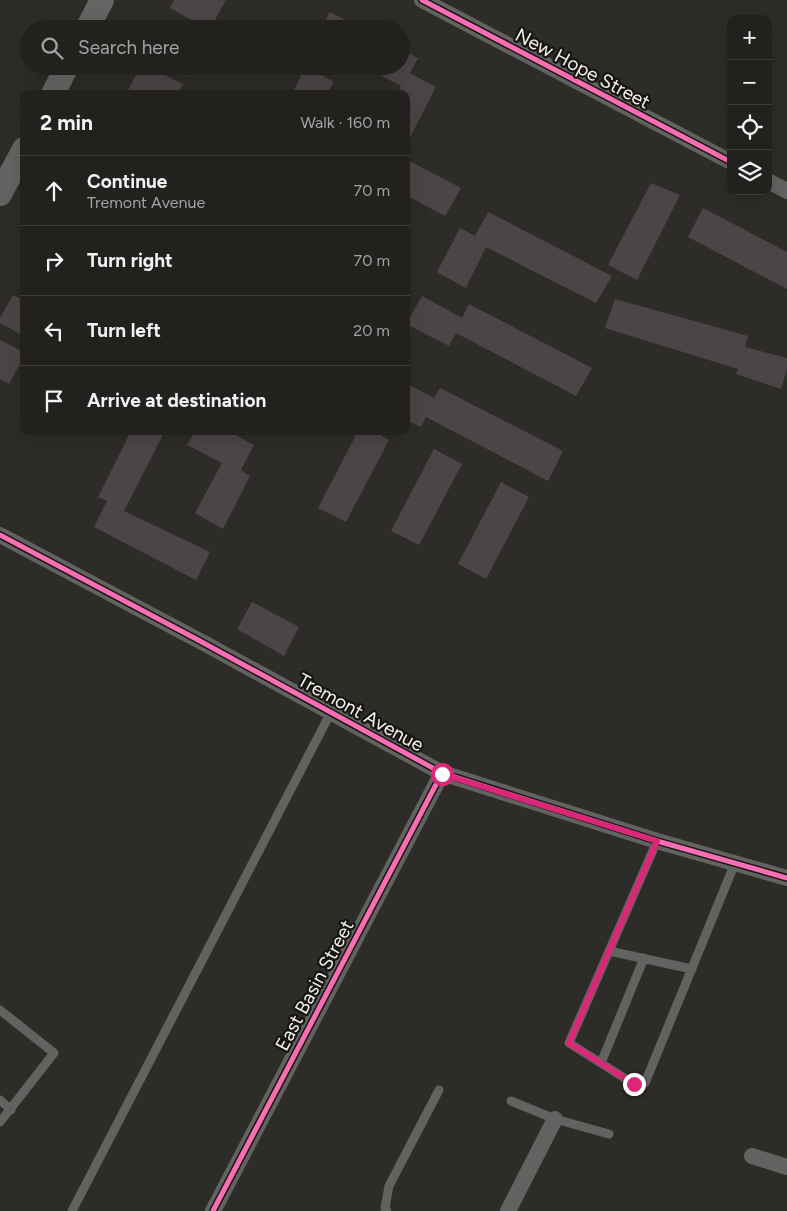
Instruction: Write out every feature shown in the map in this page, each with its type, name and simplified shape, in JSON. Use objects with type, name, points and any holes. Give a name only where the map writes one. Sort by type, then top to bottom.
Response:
[{"type":"street","points":[[92,20],[102,0]]},
{"type":"street","name":"New Hope Street","points":[[422,0],[727,160]]},
{"type":"street","points":[[55,90],[62,75]]},
{"type":"street","points":[[0,194],[20,156]]},
{"type":"street","points":[[772,183],[787,191]]},
{"type":"street","name":"Tremont Avenue","points":[[0,535],[442,774],[657,841],[787,878]]},
{"type":"street","name":"East Basin Street","points":[[213,1211],[442,774]]},
{"type":"street","points":[[508,1211],[555,1119]]},
{"type":"street","points":[[752,1156],[787,1167]]},
{"type":"lane","points":[[72,1211],[330,712]]},
{"type":"lane","points":[[657,841],[569,1043],[634,1084],[645,1083],[735,863]]},
{"type":"lane","points":[[609,951],[692,969]]},
{"type":"lane","points":[[601,1063],[644,958]]},
{"type":"lane","points":[[0,1010],[54,1053],[0,1122]]},
{"type":"lane","points":[[387,1211],[385,1208],[389,1186],[439,1090]]},
{"type":"lane","points":[[0,1100],[11,1110]]},
{"type":"lane","points":[[511,1102],[555,1119],[609,1134]]},
{"type":"building","points":[[174,0],[226,0],[215,20],[191,20],[170,8]]},
{"type":"building","points":[[330,12],[345,20],[326,20]]},
{"type":"building","points":[[410,54],[418,58],[410,73]]},
{"type":"building","points":[[410,73],[436,87],[410,137],[410,90],[399,90],[401,86],[380,75],[410,75]]},
{"type":"building","points":[[136,75],[164,75],[183,84],[180,90],[128,90]]},
{"type":"building","points":[[302,75],[322,75],[334,82],[329,90],[294,90]]},
{"type":"building","points":[[410,161],[461,188],[445,216],[410,197]]},
{"type":"building","points":[[651,183],[680,195],[637,280],[608,265]]},
{"type":"building","points":[[703,208],[787,252],[787,289],[688,237]]},
{"type":"building","points":[[488,212],[612,276],[596,303],[486,247],[466,288],[437,272],[460,228],[475,236]]},
{"type":"building","points":[[13,295],[20,299],[20,334],[0,323],[0,318]]},
{"type":"building","points":[[422,296],[462,318],[469,304],[592,368],[576,396],[456,333],[449,346],[410,326],[410,317]]},
{"type":"building","points":[[615,299],[748,336],[745,347],[787,358],[787,369],[781,389],[736,374],[738,369],[605,328]]},
{"type":"building","points":[[0,340],[20,350],[20,364],[9,384],[0,379]]},
{"type":"building","points":[[410,385],[434,398],[440,388],[563,451],[548,481],[426,417],[421,427],[410,422]]},
{"type":"building","points":[[129,435],[163,435],[124,511],[210,552],[196,580],[94,527],[107,501],[98,497]]},
{"type":"building","points":[[193,435],[235,435],[254,445],[241,470],[250,476],[223,529],[195,513],[222,463],[187,445]]},
{"type":"building","points":[[356,435],[380,435],[389,440],[346,522],[318,508]]},
{"type":"building","points":[[434,449],[462,464],[419,545],[391,531]]},
{"type":"building","points":[[501,482],[529,497],[486,579],[458,564]]},
{"type":"building","points":[[252,602],[299,627],[284,656],[237,629]]},
{"type":"cycle path","points":[[422,0],[727,160]]},
{"type":"cycle path","points":[[0,535],[442,773],[657,841],[787,878]]},
{"type":"cycle path","points":[[213,1211],[442,773]]},
{"type":"route","points":[[442,774],[657,841],[569,1043],[634,1084]]}]
